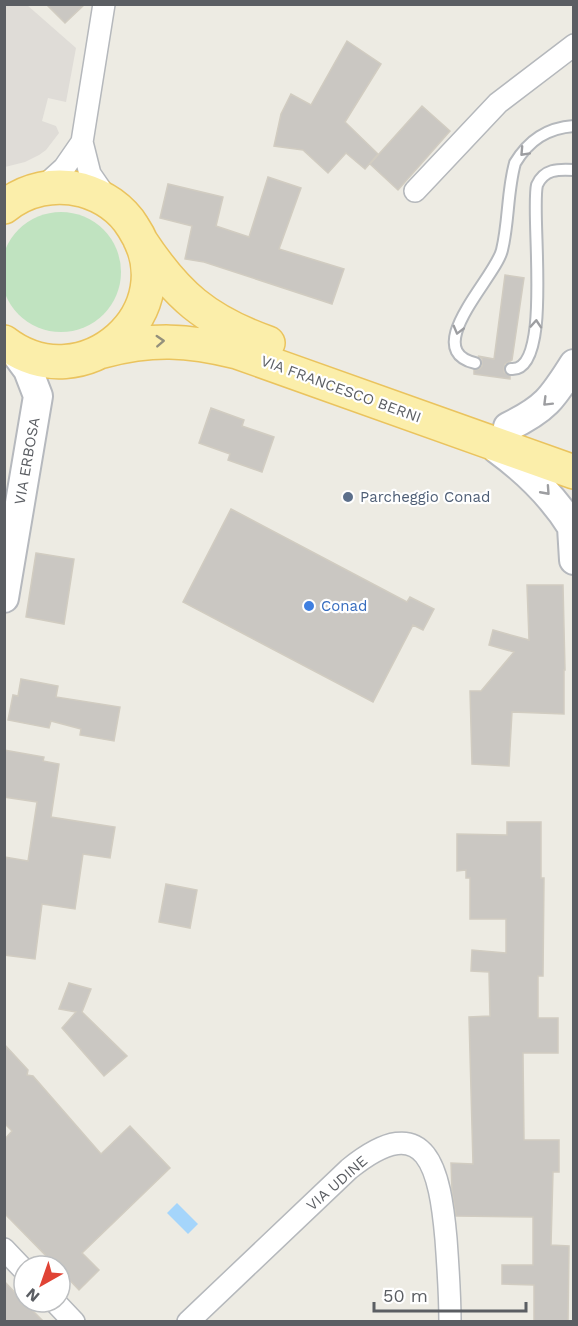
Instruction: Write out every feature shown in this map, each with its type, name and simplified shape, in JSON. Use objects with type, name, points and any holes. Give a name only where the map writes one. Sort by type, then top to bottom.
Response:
[{"type":"main road","name":"VIA FRANCESCO BERNI","points":[[18,197],[57,187],[80,189],[95,194],[111,204],[131,223],[160,269],[184,296],[218,321],[241,334],[496,434],[573,472]]},
{"type":"main road","points":[[91,356],[117,342],[137,317],[145,298],[147,267],[140,240]]},
{"type":"main road","name":"VIA FRANCESCO BERNI","points":[[8,345],[41,360],[63,362],[140,343],[161,341],[209,345],[496,434],[573,449]]},
{"type":"street","points":[[104,4],[82,142],[90,174],[111,204]]},
{"type":"street","points":[[415,191],[498,103],[573,45]]},
{"type":"street","points":[[18,197],[64,168],[82,142]]},
{"type":"street","points":[[8,345],[27,370],[38,396],[56,375],[91,356]]},
{"type":"street","points":[[573,364],[550,400],[533,414],[496,434],[573,522],[573,560]]},
{"type":"street","name":"VIA ERBOSA","points":[[5,591],[38,396]]},
{"type":"street","name":"VIA UDINE","points":[[188,1322],[349,1169],[374,1152],[393,1144],[403,1143],[421,1150],[430,1160],[436,1173],[443,1208],[450,1322]]},
{"type":"lane","points":[[475,363],[462,358],[456,352],[454,344],[462,316],[501,255],[515,163],[522,153],[550,130],[573,126]]},
{"type":"lane","points":[[511,369],[520,369],[525,365],[535,335],[537,185],[541,177],[550,172],[573,170]]},
{"type":"shaded area","points":[[5,4],[27,5],[76,48],[66,102],[48,98],[42,121],[56,126],[59,133],[46,150],[39,155],[25,162],[5,167]]},
{"type":"green space","points":[[61,212],[84,216],[104,229],[117,249],[121,272],[117,295],[104,315],[84,328],[61,332],[38,328],[18,315],[5,295],[1,272],[5,249],[18,229],[38,216]]},
{"type":"water","points":[[177,1203],[198,1224],[188,1234],[167,1213]]},
{"type":"building","points":[[46,4],[85,4],[65,23]]},
{"type":"building","points":[[347,41],[381,64],[345,122],[378,154],[365,169],[346,153],[328,173],[303,150],[274,146],[281,114],[291,94],[311,105]]},
{"type":"building","points":[[422,106],[450,131],[398,190],[370,164]]},
{"type":"building","points":[[268,177],[301,188],[279,249],[344,269],[332,304],[204,262],[185,259],[192,226],[160,218],[168,184],[223,197],[216,226],[249,237]]},
{"type":"building","points":[[505,275],[524,278],[512,360],[505,364],[504,368],[504,372],[510,376],[510,379],[474,374],[474,370],[482,366],[482,359],[478,356],[494,359]]},
{"type":"building","points":[[211,408],[244,420],[242,426],[274,437],[262,472],[228,460],[230,454],[199,443]]},
{"type":"building","name":"Conad","points":[[231,509],[407,602],[410,597],[434,609],[423,630],[413,625],[373,702],[183,602]]},
{"type":"building","points":[[36,553],[74,559],[64,624],[26,617]]},
{"type":"building","points":[[527,585],[563,585],[564,714],[512,712],[509,766],[472,764],[470,691],[481,691],[514,652],[489,645],[493,630],[529,640]]},
{"type":"building","points":[[21,679],[58,686],[56,697],[120,707],[114,741],[80,735],[81,729],[51,721],[49,728],[8,720],[13,695],[18,696]]},
{"type":"building","points":[[4,750],[44,757],[43,761],[59,764],[51,817],[115,827],[110,858],[83,854],[75,909],[42,904],[35,959],[4,955],[4,857],[28,861],[37,802],[4,797]]},
{"type":"building","points":[[507,822],[541,822],[541,878],[544,878],[543,976],[538,976],[538,1018],[558,1018],[558,1053],[523,1053],[524,1140],[559,1140],[559,1172],[553,1172],[551,1245],[569,1246],[568,1322],[534,1322],[534,1285],[502,1284],[502,1265],[533,1265],[533,1217],[456,1216],[452,1191],[451,1163],[473,1164],[469,1017],[490,1016],[489,972],[471,971],[472,950],[506,953],[506,919],[470,919],[470,878],[466,878],[466,870],[457,871],[457,834],[507,835]]},
{"type":"building","points":[[166,884],[197,890],[190,928],[159,922]]},
{"type":"building","points":[[69,983],[91,989],[82,1012],[127,1056],[104,1076],[62,1028],[76,1012],[59,1009]]},
{"type":"building","points":[[4,1044],[28,1070],[27,1075],[33,1076],[101,1154],[130,1126],[170,1168],[82,1253],[99,1270],[79,1290],[72,1283],[72,1254],[44,1254],[4,1213],[4,1140],[12,1131],[4,1123]]},
{"type":"building","points":[[4,1281],[12,1289],[12,1314],[36,1314],[44,1322],[4,1322]]},
{"type":"place","name":"Parcheggio Conad","points":[[348,497]]},
{"type":"place","name":"Conad","points":[[309,606]]}]
